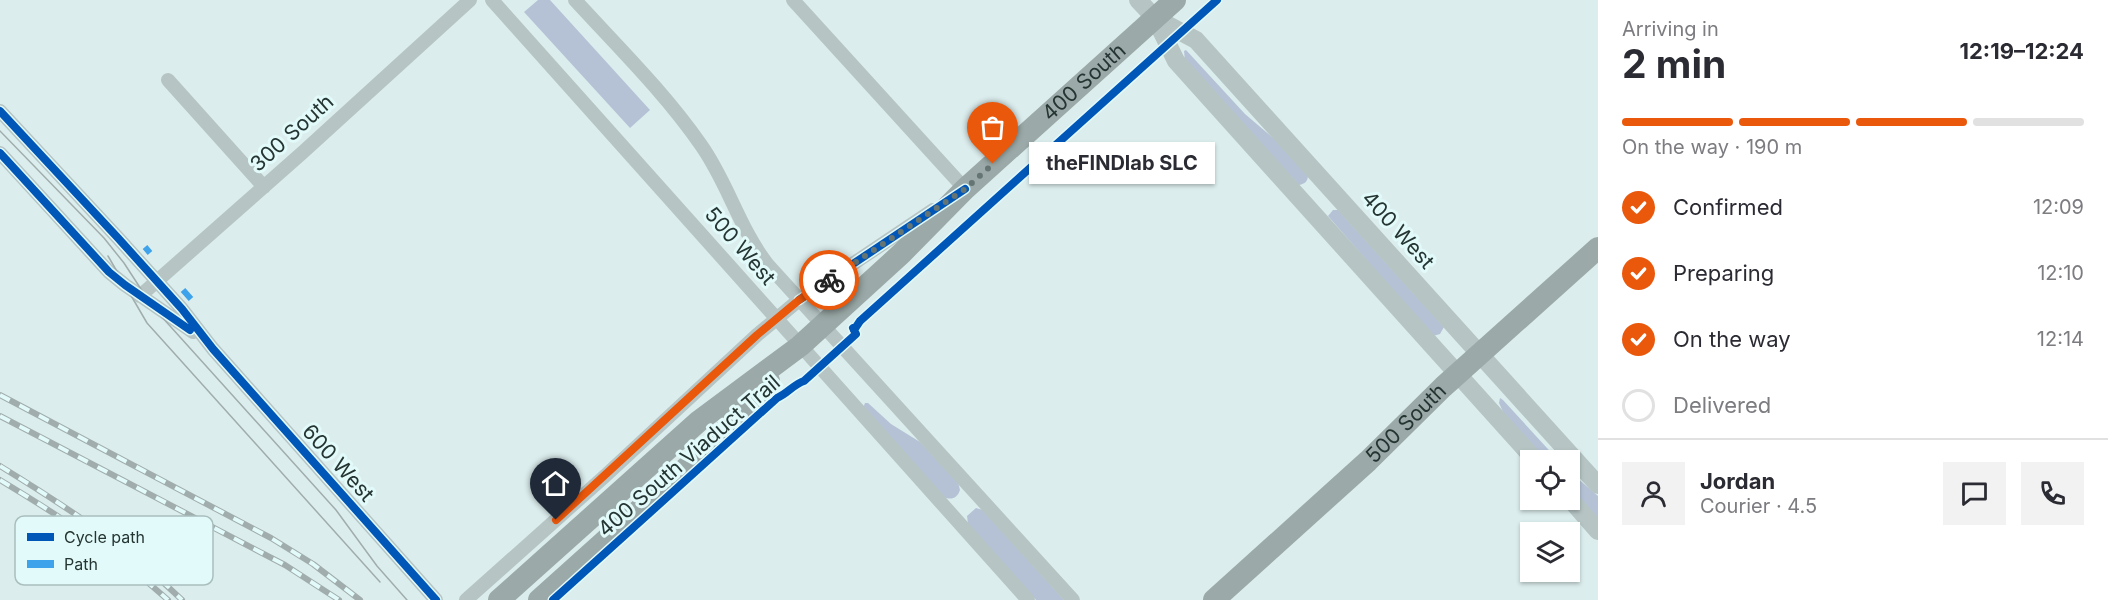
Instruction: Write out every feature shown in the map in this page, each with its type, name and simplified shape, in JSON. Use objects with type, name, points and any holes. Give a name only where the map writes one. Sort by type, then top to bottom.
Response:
[{"type":"main road","name":"400 South","points":[[499,600],[699,421],[800,346],[823,326],[902,253],[965,189],[1175,0]]},
{"type":"main road","name":"500 South","points":[[1214,600],[1598,248]]},
{"type":"main road","name":"400 South","points":[[539,600],[715,442],[800,346]]},
{"type":"street","name":"300 South","points":[[140,296],[470,0]]},
{"type":"street","name":"500 West","points":[[492,0],[1028,600]]},
{"type":"street","name":"500 West","points":[[575,0],[681,117],[703,147],[756,250],[1073,600]]},
{"type":"street","points":[[793,0],[965,189]]},
{"type":"street","name":"400 West","points":[[1138,0],[1155,18],[1176,61],[1526,450]]},
{"type":"street","name":"400 West","points":[[1155,18],[1196,40],[1598,485]]},
{"type":"street","points":[[168,80],[264,187]]},
{"type":"street","name":"600 West","points":[[0,111],[157,282],[213,349],[436,600]]},
{"type":"street","name":"600 West","points":[[0,153],[109,272],[140,296],[186,326],[213,349]]},
{"type":"street","name":"400 South","points":[[466,600],[605,476],[757,335],[799,300],[965,189]]},
{"type":"street","points":[[1580,510],[1598,531]]},
{"type":"shaded area","points":[[538,0],[550,0],[650,110],[630,128],[524,12]]},
{"type":"shaded area","points":[[1186,50],[1245,114],[1286,149],[1308,175],[1306,182],[1299,185],[1185,61],[1184,51]]},
{"type":"shaded area","points":[[1333,210],[1338,210],[1444,327],[1440,334],[1433,336],[1328,216]]},
{"type":"shaded area","points":[[1500,398],[1549,450],[1534,450],[1505,416],[1499,403]]},
{"type":"shaded area","points":[[865,403],[868,403],[891,424],[920,442],[958,482],[960,490],[955,497],[943,497],[863,408]]},
{"type":"shaded area","points":[[1580,480],[1598,496],[1598,523],[1580,503]]},
{"type":"shaded area","points":[[976,508],[983,510],[1064,600],[1036,600],[968,524],[967,516]]},
{"type":"tram line","points":[[0,131],[104,238],[124,263],[152,306],[336,510],[377,566],[407,600]]},
{"type":"tram line","points":[[108,256],[147,323],[380,582]]},
{"type":"railway","points":[[0,395],[271,538],[313,564],[360,600]]},
{"type":"railway","points":[[0,416],[191,516]]},
{"type":"railway","points":[[0,466],[77,516]]},
{"type":"railway","points":[[0,480],[57,516]]},
{"type":"railway","points":[[213,527],[285,565],[339,600]]},
{"type":"railway","points":[[150,585],[168,600]]},
{"type":"railway","points":[[166,585],[182,600]]},
{"type":"marked path","points":[[145,247],[150,253]]},
{"type":"marked path","points":[[183,290],[191,299]]},
{"type":"cycle path","points":[[854,330],[860,321],[1217,0]]},
{"type":"cycle path","points":[[0,111],[182,309],[213,349],[436,600]]},
{"type":"cycle path","points":[[0,153],[109,272],[190,330]]},
{"type":"cycle path","points":[[799,300],[965,189]]},
{"type":"cycle path","name":"400 South Viaduct Trail","points":[[553,600],[777,398],[804,381],[856,334],[853,328]]},
{"type":"way so far","points":[[829,280],[965,189],[993,164]]},
{"type":"place","name":"theFINDlab SLC","points":[[993,164]]},
{"type":"route","points":[[556,520],[757,335],[799,300],[829,280]]}]
